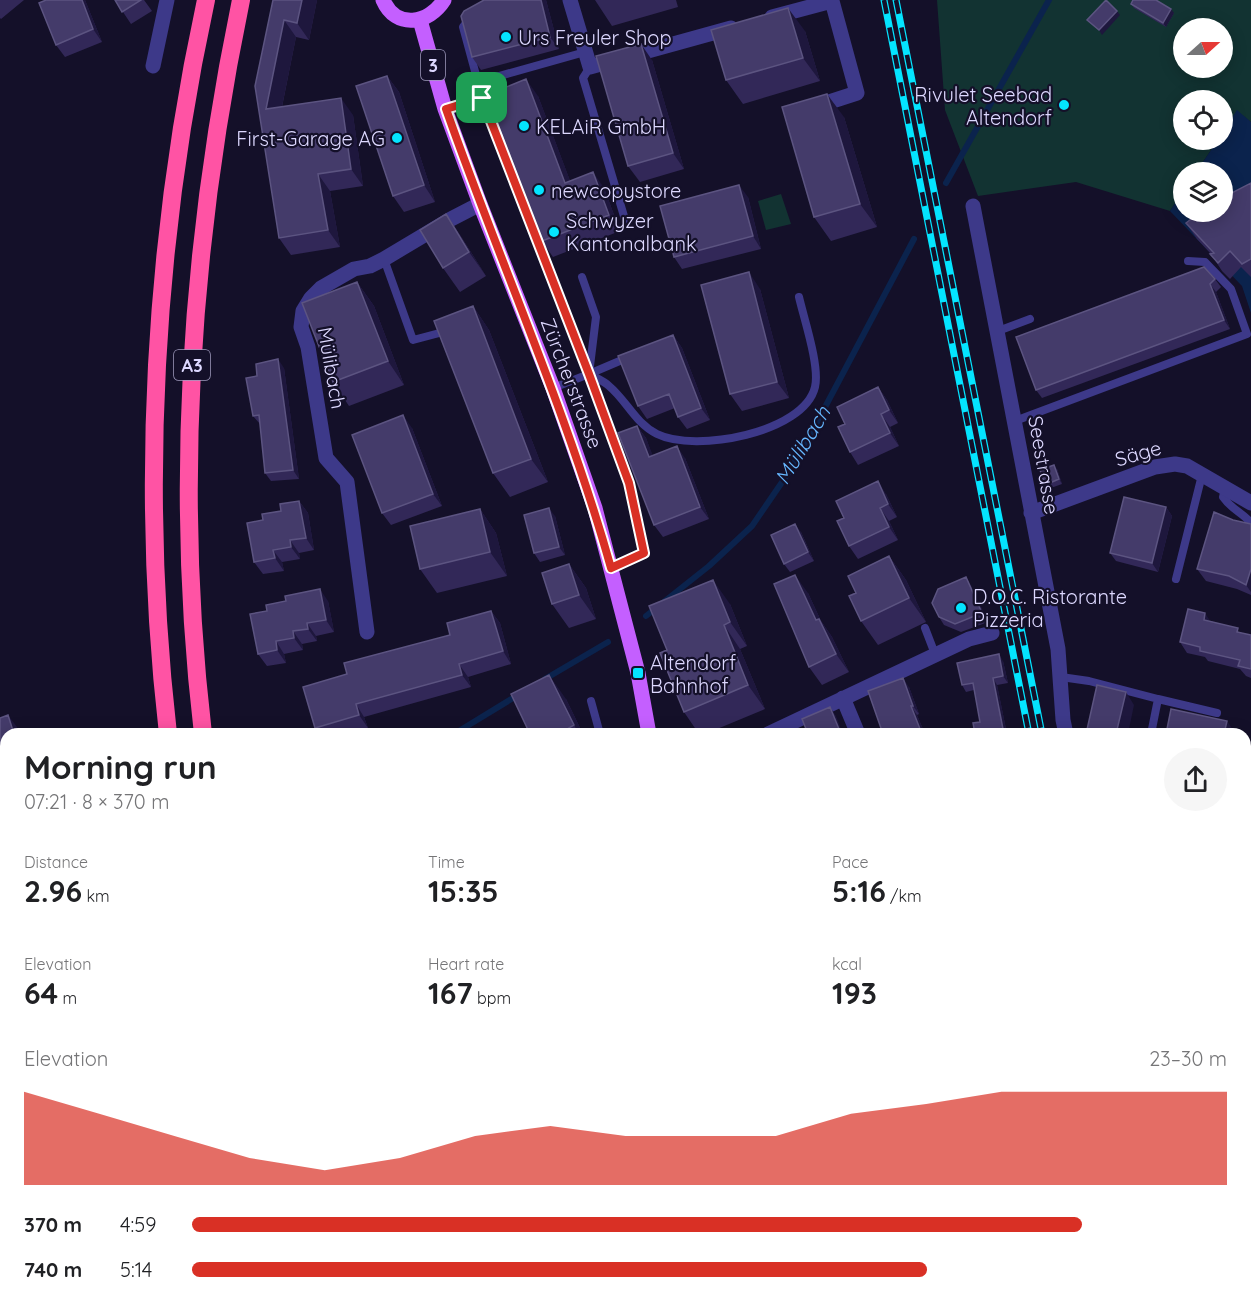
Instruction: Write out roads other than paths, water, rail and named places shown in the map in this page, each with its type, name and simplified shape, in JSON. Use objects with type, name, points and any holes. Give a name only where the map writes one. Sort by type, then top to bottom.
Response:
[{"type":"highway","name":"A3","points":[[168,728],[157,586],[155,499],[157,379],[171,209],[192,72],[206,0]]},
{"type":"highway","name":"A3","points":[[202,728],[194,637],[189,504],[191,374],[207,194],[241,0]]},
{"type":"main road","points":[[383,0],[391,12],[409,20],[420,20],[430,16],[444,0]]},
{"type":"main road","name":"Zürcherstrasse","points":[[420,20],[446,109],[480,204],[553,388],[594,508],[638,673],[648,728]]},
{"type":"street","points":[[153,66],[167,0]]},
{"type":"street","points":[[570,0],[588,59],[757,22],[832,1],[857,93],[823,104]]},
{"type":"street","name":"Mülibach","points":[[367,632],[347,482],[326,459],[308,347],[301,327],[303,311],[321,288],[354,269],[369,267],[480,204]]},
{"type":"street","name":"Seestrasse","points":[[973,206],[1058,649],[1065,728]]},
{"type":"street","name":"Säge","points":[[1031,513],[1155,467],[1175,464],[1187,466],[1251,503]]},
{"type":"street","points":[[780,728],[935,654],[969,639],[992,633]]},
{"type":"street","points":[[843,698],[856,728]]},
{"type":"lane","points":[[477,14],[468,19],[463,27],[482,98],[629,483],[644,553],[611,568]]},
{"type":"lane","points":[[478,82],[588,59],[583,78],[626,223]]},
{"type":"lane","points":[[446,109],[482,98]]},
{"type":"lane","points":[[384,259],[413,339],[453,330]]},
{"type":"lane","points":[[1015,421],[1247,334],[1231,289],[1205,262],[1188,261]]},
{"type":"lane","points":[[582,277],[596,317],[589,374]]},
{"type":"lane","points":[[589,374],[609,385],[635,417],[658,435],[689,442],[732,440],[757,433],[806,405],[815,387],[815,364],[799,297]]},
{"type":"lane","points":[[998,331],[1030,319]]},
{"type":"lane","points":[[553,388],[641,352]]},
{"type":"lane","points":[[1176,579],[1202,475]]},
{"type":"lane","points":[[1225,488],[1223,497],[1229,507],[1251,523]]},
{"type":"lane","points":[[925,628],[935,654]]},
{"type":"lane","points":[[1061,677],[1089,681],[1217,713]]},
{"type":"lane","points":[[1152,728],[1158,699]]},
{"type":"lane","points":[[591,701],[598,728]]},
{"type":"water","points":[[1237,110],[1251,122],[1251,313],[1242,286],[1181,222],[1233,222],[1233,162],[1203,162],[1211,150],[1233,150],[1233,116]]},
{"type":"waterway","name":"Mülibach","points":[[946,183],[1049,0]]},
{"type":"waterway","name":"Mülibach","points":[[646,616],[709,566],[752,526],[789,472],[814,428],[914,239]]},
{"type":"waterway","name":"Mülibach","points":[[545,679],[608,642]]},
{"type":"waterway","name":"Mülibach","points":[[464,728],[518,695]]},
{"type":"railway","points":[[884,0],[1028,728]]},
{"type":"railway","points":[[896,0],[1041,728]]},
{"type":"place","name":"Urs Freuler Shop","points":[[506,37]]},
{"type":"place","name":"Rivulet Seebad Altendorf","points":[[1064,105]]},
{"type":"place","name":"KELAiR GmbH","points":[[524,126]]},
{"type":"place","name":"First-Garage AG","points":[[397,138]]},
{"type":"place","name":"newcopystore","points":[[539,190]]},
{"type":"place","name":"Schwyzer Kantonalbank","points":[[554,232]]},
{"type":"place","name":"D.O.C. Ristorante Pizzeria","points":[[961,608]]},
{"type":"place","name":"Altendorf Bahnhof","points":[[638,673]]}]
